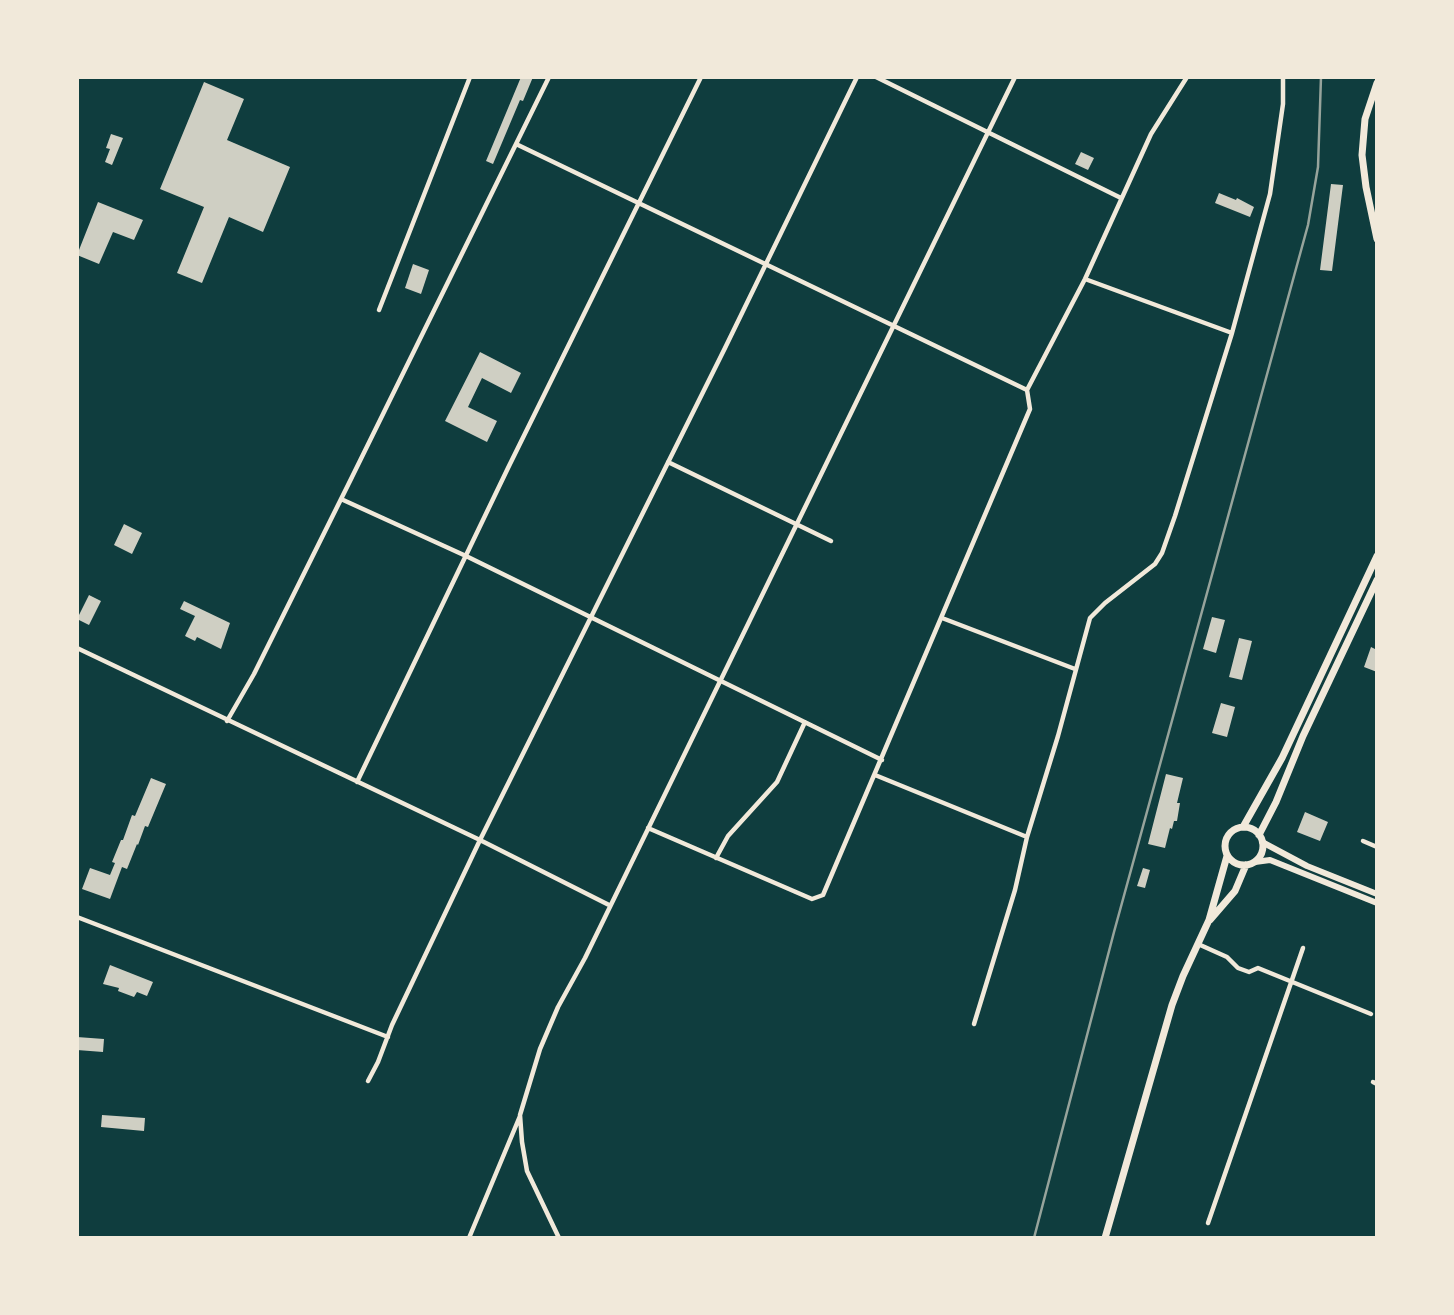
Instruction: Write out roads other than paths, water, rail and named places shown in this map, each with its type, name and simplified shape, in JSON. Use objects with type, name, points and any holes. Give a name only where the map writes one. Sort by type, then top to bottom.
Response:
[{"type":"main road","points":[[1377,83],[1365,119],[1362,155],[1377,239]]},
{"type":"main road","points":[[1243,827],[1282,758],[1377,556]]},
{"type":"main road","points":[[1255,862],[1261,853],[1261,839],[1303,736],[1377,580]]},
{"type":"main road","points":[[1105,1238],[1167,1023],[1197,943],[1209,920],[1227,856],[1226,839],[1231,832],[1243,827],[1252,829],[1261,839],[1307,866],[1377,894]]},
{"type":"main road","points":[[1227,856],[1233,862],[1246,865],[1270,860],[1377,903]]},
{"type":"main road","points":[[1209,920],[1236,891],[1246,865]]},
{"type":"street","points":[[379,310],[470,77]]},
{"type":"street","points":[[227,721],[254,674],[549,77]]},
{"type":"street","points":[[357,782],[701,77]]},
{"type":"street","points":[[368,1081],[480,840],[857,77]]},
{"type":"street","points":[[876,77],[1121,198]]},
{"type":"street","points":[[469,1238],[520,1115],[540,1049],[1015,77]]},
{"type":"street","points":[[648,828],[812,899],[823,895],[1030,409],[1027,390],[1085,279],[1151,134],[1187,77]]},
{"type":"street","points":[[974,1024],[1015,890],[1027,837],[1090,618],[1105,603],[1145,573],[1162,553],[1232,333],[1270,194],[1283,104],[1283,77]]},
{"type":"street","points":[[516,144],[893,328],[1027,390]]},
{"type":"street","points":[[1085,279],[1232,333]]},
{"type":"street","points":[[668,462],[831,541]]},
{"type":"street","points":[[341,499],[466,556],[882,760]]},
{"type":"street","points":[[942,618],[1075,669]]},
{"type":"street","points":[[77,648],[480,840],[609,905]]},
{"type":"street","points":[[716,858],[729,835],[777,782],[805,722]]},
{"type":"street","points":[[875,775],[1027,837]]},
{"type":"street","points":[[1363,841],[1377,847]]},
{"type":"street","points":[[77,917],[388,1037]]},
{"type":"street","points":[[1197,943],[1227,957],[1238,968],[1249,972],[1258,968],[1371,1014]]},
{"type":"street","points":[[1208,1223],[1303,948]]},
{"type":"street","points":[[520,1115],[527,1171],[559,1238]]},
{"type":"railway","points":[[1034,1238],[1114,932],[1308,225],[1318,167],[1321,77]]}]
